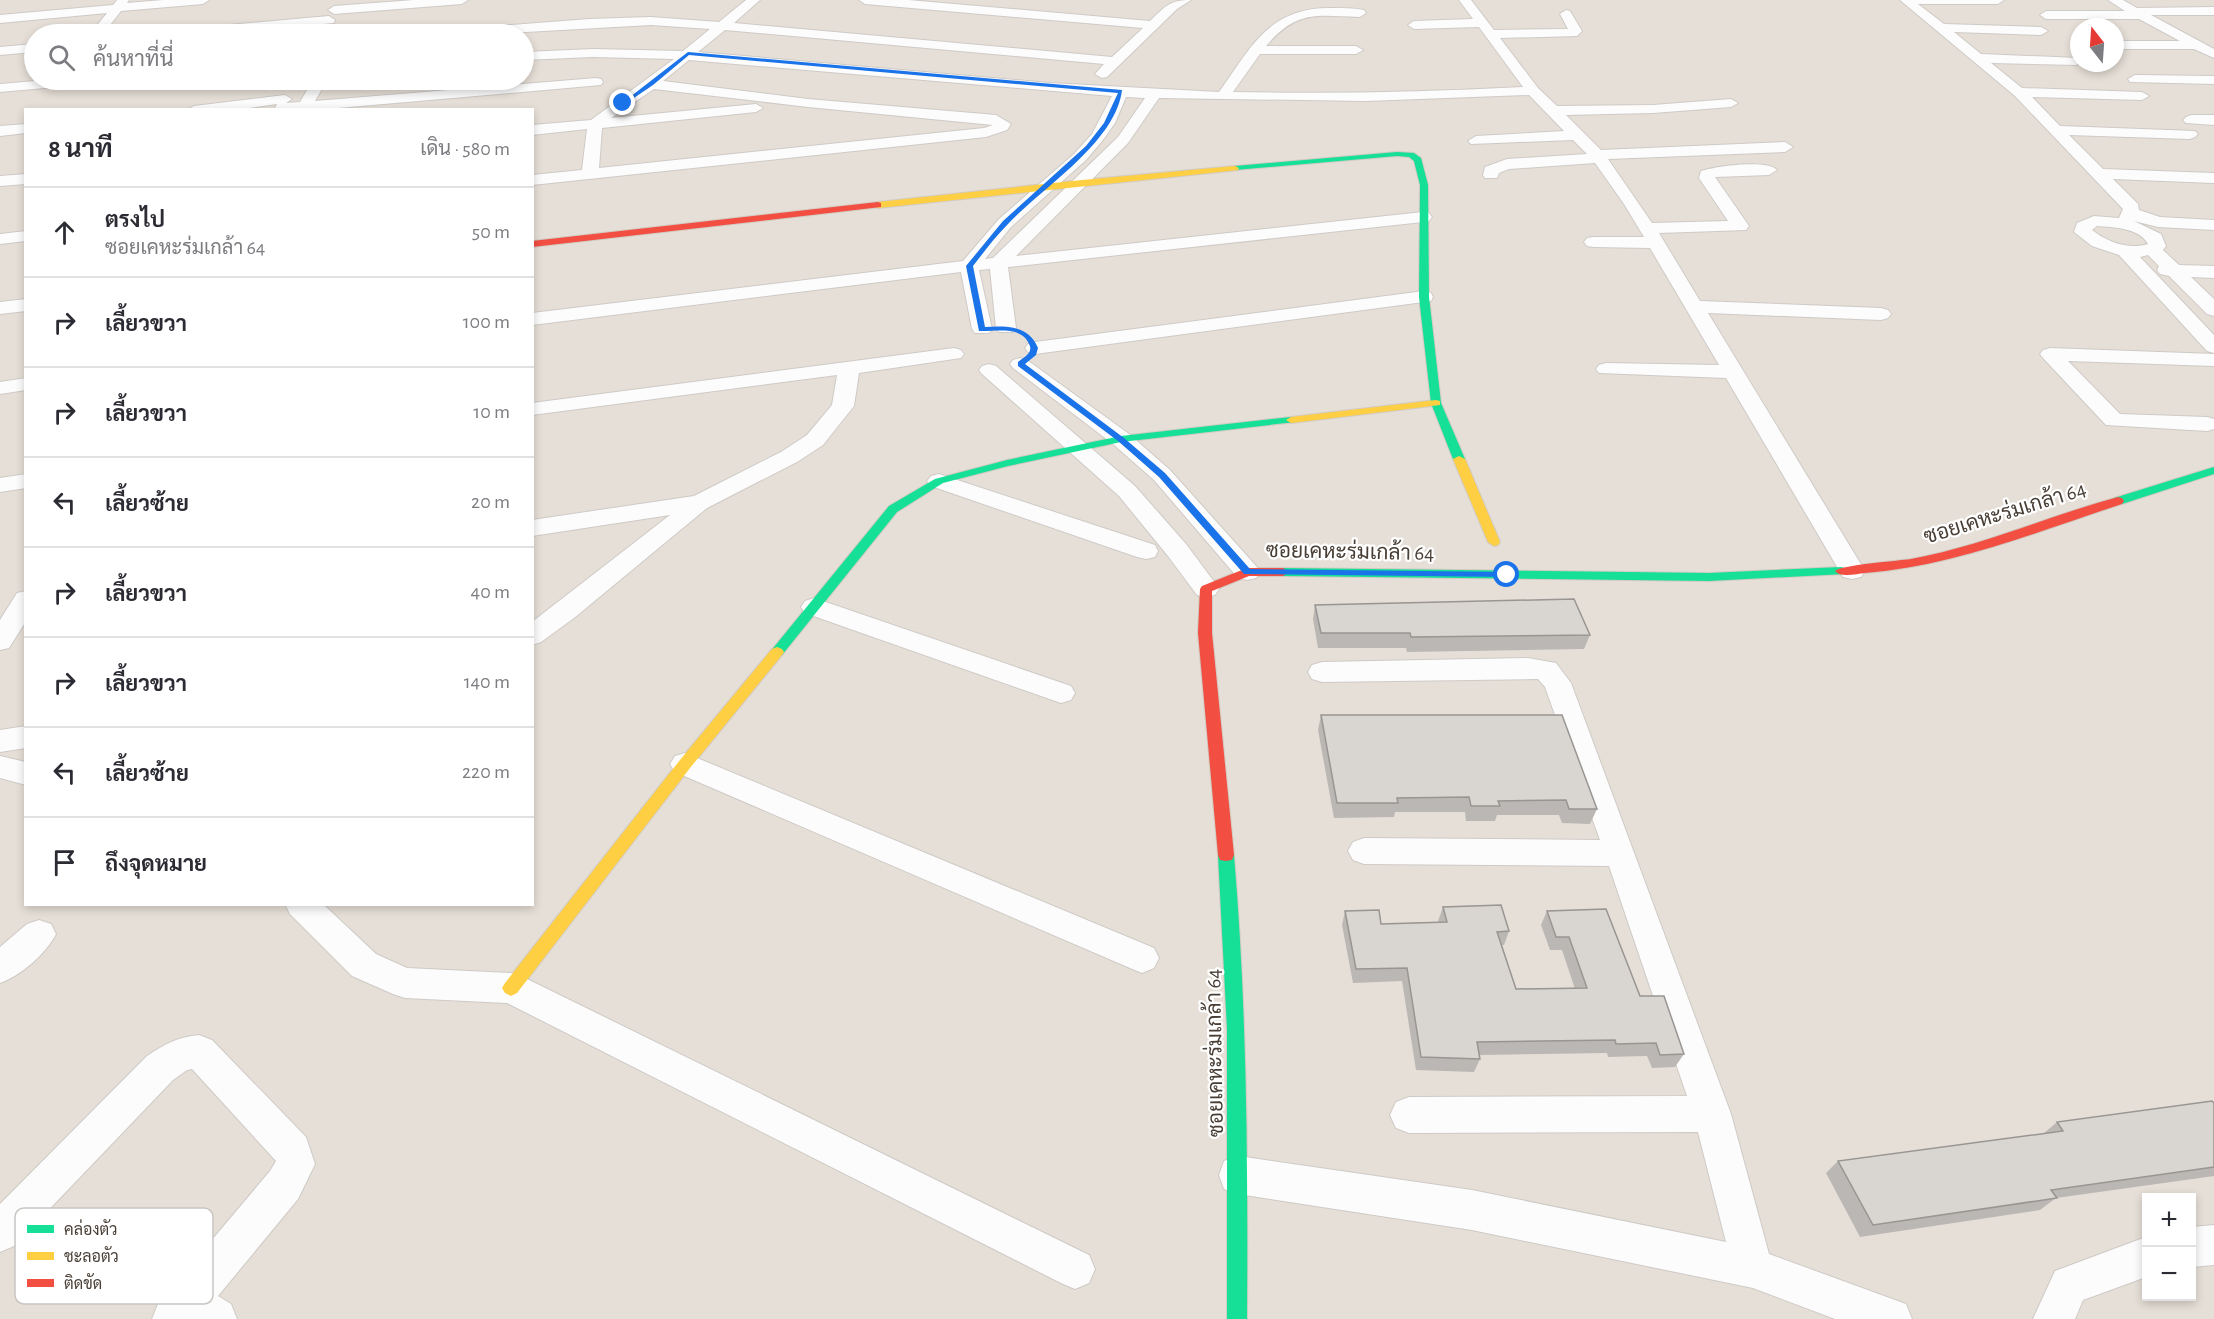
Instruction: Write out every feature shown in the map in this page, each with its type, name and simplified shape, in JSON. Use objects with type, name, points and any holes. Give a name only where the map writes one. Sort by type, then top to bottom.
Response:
[{"type":"street","points":[[0,19],[120,4],[203,0]]},
{"type":"street","points":[[240,24],[334,10],[354,4],[462,0]]},
{"type":"street","points":[[590,174],[595,124],[606,113],[651,84],[754,0]]},
{"type":"street","points":[[865,0],[1153,25]]},
{"type":"street","points":[[1087,90],[1173,6],[1185,0]]},
{"type":"street","points":[[1465,0],[1533,92],[1598,156],[1653,236],[1852,571]]},
{"type":"street","points":[[1998,0],[1906,0],[2020,93],[2132,208],[2127,218]]},
{"type":"street","points":[[2114,0],[2214,54]]},
{"type":"street","points":[[105,24],[120,4]]},
{"type":"street","points":[[344,24],[354,4]]},
{"type":"street","points":[[326,24],[334,10]]},
{"type":"street","points":[[2046,15],[2214,11]]},
{"type":"street","points":[[1223,96],[1257,50],[1284,20],[1306,14],[1360,13]]},
{"type":"street","points":[[1414,25],[1575,32],[1566,15]]},
{"type":"street","points":[[534,27],[651,21],[1115,61]]},
{"type":"street","points":[[1939,28],[2042,31]]},
{"type":"street","points":[[2124,45],[2214,45]]},
{"type":"street","points":[[0,51],[24,49]]},
{"type":"street","points":[[1257,50],[1356,50]]},
{"type":"street","points":[[534,55],[589,52],[688,54],[1087,90],[1223,96],[1374,97],[1533,92]]},
{"type":"street","points":[[1976,58],[2070,61]]},
{"type":"street","points":[[2135,79],[2214,80]]},
{"type":"street","points":[[534,87],[596,82]]},
{"type":"street","points":[[534,180],[986,132],[998,130],[1003,124],[996,120],[808,103],[651,84]]},
{"type":"street","points":[[0,88],[24,85]]},
{"type":"street","points":[[303,107],[314,90]]},
{"type":"street","points":[[216,108],[284,102],[303,107],[502,90]]},
{"type":"street","points":[[969,266],[1005,223],[1080,157],[1107,123],[1121,92]]},
{"type":"street","points":[[998,263],[1082,183],[1123,140],[1155,93]]},
{"type":"street","points":[[2020,93],[2142,96]]},
{"type":"street","points":[[534,130],[808,103]]},
{"type":"street","points":[[1551,111],[1653,109],[1731,103]]},
{"type":"street","points":[[2056,130],[2190,127],[2214,120]]},
{"type":"street","points":[[1476,141],[1570,130],[1680,123]]},
{"type":"street","points":[[0,131],[24,128]]},
{"type":"street","points":[[1491,175],[1491,170],[1507,164],[1598,156],[1785,147]]},
{"type":"street","points":[[534,244],[1082,183],[1397,154],[1411,155],[1418,160],[1424,185],[1424,297],[1436,403],[1494,542]]},
{"type":"street","points":[[1593,242],[1740,226],[1707,178],[1707,174],[1720,170],[1769,170]]},
{"type":"street","points":[[2099,174],[2214,178]]},
{"type":"street","points":[[0,181],[24,179]]},
{"type":"street","points":[[534,319],[969,266],[1423,217]]},
{"type":"street","points":[[2127,218],[2155,238],[2158,243],[2152,249],[2123,249],[2088,237],[2083,232],[2083,227],[2094,221],[2127,218],[2214,225]]},
{"type":"street","points":[[0,239],[24,236]]},
{"type":"street","points":[[2123,249],[2207,332],[2214,347]]},
{"type":"street","points":[[2152,249],[2214,310]]},
{"type":"street","points":[[998,263],[1006,328]]},
{"type":"street","points":[[969,266],[982,329]]},
{"type":"street","points":[[2141,269],[2214,272]]},
{"type":"street","points":[[1035,348],[1424,297]]},
{"type":"street","points":[[0,308],[24,304]]},
{"type":"street","points":[[1696,307],[1881,314]]},
{"type":"street","points":[[1006,328],[1026,335],[1031,339],[1035,348],[1028,359],[1006,369],[989,370],[962,363],[954,354],[955,344],[959,339],[982,329],[1006,328]]},
{"type":"street","points":[[534,409],[954,354]]},
{"type":"street","points":[[2207,424],[2114,420],[2050,354],[2214,360]]},
{"type":"street","points":[[1020,364],[1121,439],[1162,475],[1247,572]]},
{"type":"street","points":[[534,635],[565,612],[699,502],[789,457],[815,440],[843,406],[849,368]]},
{"type":"street","points":[[1606,369],[1734,372]]},
{"type":"street","points":[[989,370],[1127,491],[1178,550],[1206,589]]},
{"type":"street","points":[[0,388],[24,384]]},
{"type":"street","points":[[511,988],[685,764],[893,509],[939,481],[1007,463],[1121,439],[1436,403]]},
{"type":"street","name":"ซอยเคหะร่มเกล้า 64","points":[[1237,1319],[1238,1175],[1233,934],[1205,633],[1206,589],[1247,572],[1709,577],[1852,571],[1906,563],[1967,550],[2214,470]]},
{"type":"street","points":[[0,485],[24,481]]},
{"type":"street","points":[[939,481],[1146,551]]},
{"type":"street","points":[[534,528],[699,502]]},
{"type":"street","points":[[0,641],[18,604]]},
{"type":"street","points":[[814,607],[1061,693]]},
{"type":"street","points":[[1322,672],[1528,668],[1546,670],[1557,683],[1712,1114],[1753,1268]]},
{"type":"street","points":[[0,741],[24,737]]},
{"type":"street","points":[[685,764],[1142,958]]},
{"type":"street","points":[[0,767],[24,773]]},
{"type":"street","points":[[1364,851],[1620,853]]},
{"type":"street","points":[[303,906],[363,965],[405,983],[511,988],[1075,1269]]},
{"type":"street","points":[[0,969],[39,934]]},
{"type":"street","points":[[23,1208],[159,1068],[180,1054],[199,1052],[293,1150],[296,1164],[284,1185],[213,1284]]},
{"type":"street","points":[[1409,1115],[1712,1114]]},
{"type":"street","points":[[1238,1175],[1472,1210],[1753,1268],[1891,1319]]},
{"type":"street","points":[[0,1232],[15,1217]]},
{"type":"street","points":[[2196,1247],[2214,1245]]},
{"type":"street","points":[[2054,1319],[2069,1285],[2142,1258]]},
{"type":"shaded area","points":[[0,0],[2214,0],[2214,1319],[0,1319]]},
{"type":"building","points":[[1574,599],[1590,635],[1411,637],[1410,633],[1321,633],[1315,605]]},
{"type":"building","points":[[1321,715],[1562,715],[1597,809],[1569,809],[1566,800],[1498,801],[1500,806],[1471,806],[1469,797],[1397,798],[1398,803],[1337,803]]},
{"type":"building","points":[[1501,905],[1509,931],[1497,932],[1516,989],[1587,988],[1569,937],[1556,937],[1547,911],[1606,909],[1640,996],[1664,996],[1684,1054],[1660,1055],[1656,1043],[1616,1044],[1615,1040],[1477,1042],[1480,1059],[1421,1057],[1407,968],[1356,969],[1345,911],[1379,910],[1381,924],[1447,922],[1443,907]]},
{"type":"building","points":[[2212,1101],[2214,1103],[2214,1167],[2051,1190],[2057,1198],[1873,1225],[1838,1161],[2063,1131],[2057,1122]]},
{"type":"traffic: fast","points":[[1235,168],[1397,154],[1411,155],[1418,160],[1424,185],[1424,297],[1436,403],[1459,459]]},
{"type":"traffic: fast","points":[[777,652],[893,509],[939,481],[1007,463],[1121,439],[1291,420]]},
{"type":"traffic: fast","points":[[2118,501],[2214,470]]},
{"type":"traffic: fast","points":[[1283,572],[1709,577],[1841,571]]},
{"type":"traffic: fast","points":[[1226,855],[1236,1029],[1237,1319]]},
{"type":"traffic: slow","points":[[878,205],[1082,182],[1235,168]]},
{"type":"traffic: slow","points":[[1291,420],[1436,403]]},
{"type":"traffic: slow","points":[[1459,459],[1494,542]]},
{"type":"traffic: slow","points":[[511,988],[685,764],[777,652]]},
{"type":"traffic: jam","points":[[534,244],[878,205]]},
{"type":"traffic: jam","points":[[1841,571],[1876,568],[1947,555],[2118,501]]},
{"type":"traffic: jam","points":[[1226,855],[1205,633],[1206,589],[1247,572],[1283,572]]},
{"type":"route","points":[[623,103],[688,54],[1121,92],[1107,123],[1080,157],[1005,223],[969,266],[982,329],[1006,328],[1020,331],[1031,339],[1035,348],[1033,354],[1020,364],[1121,439],[1162,475],[1247,572],[1507,575]]}]
